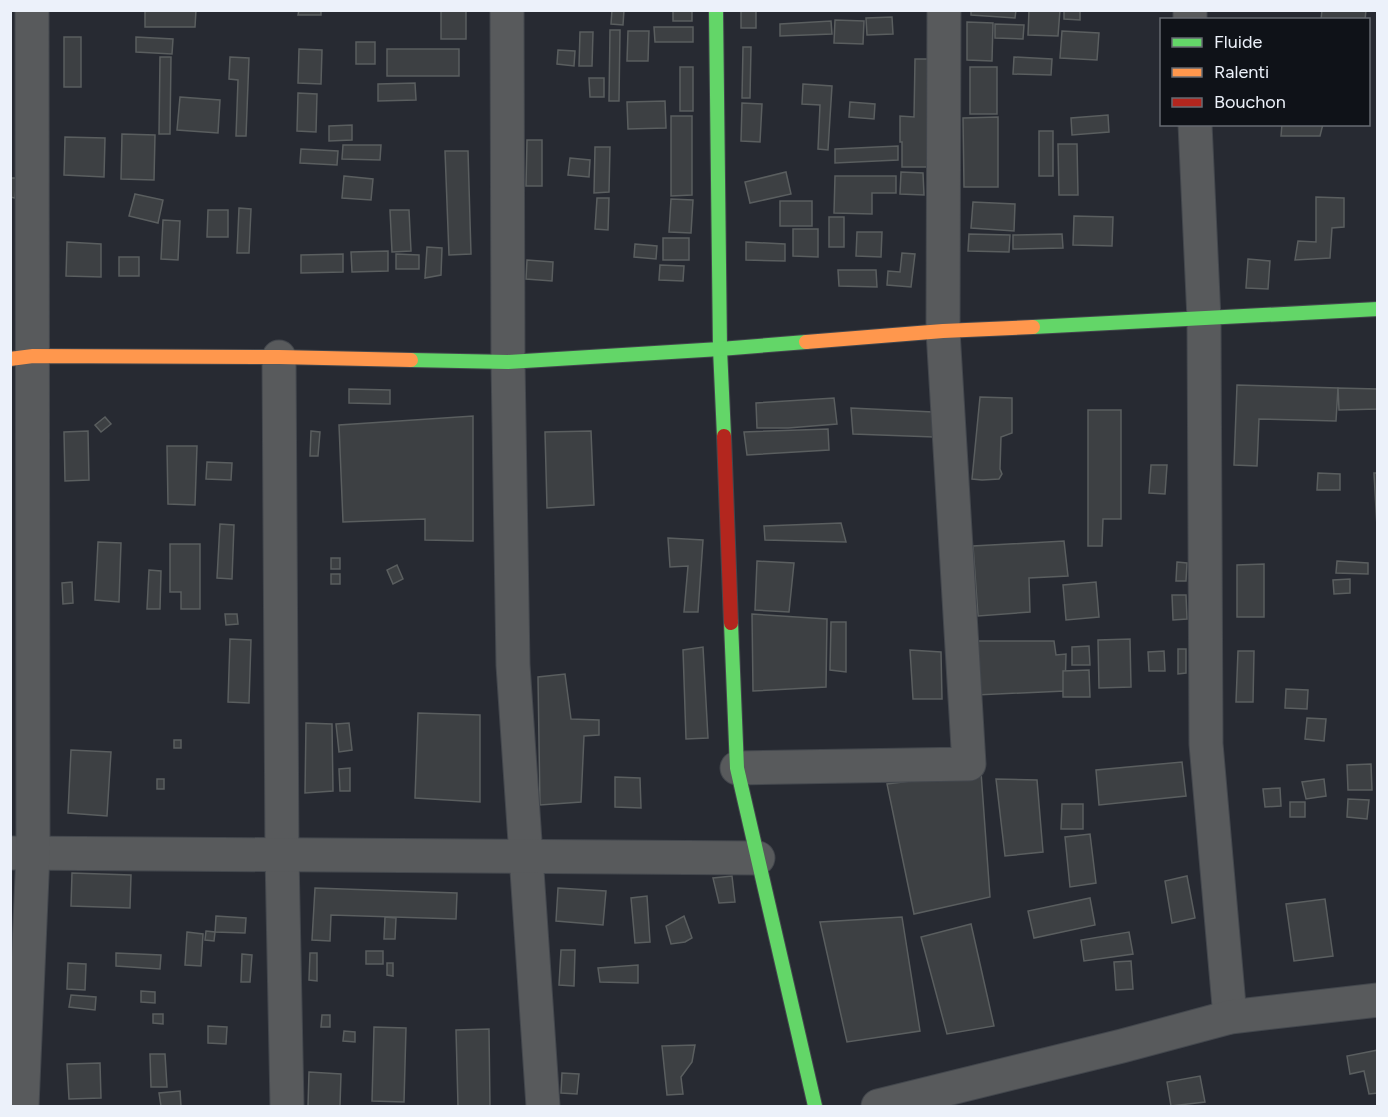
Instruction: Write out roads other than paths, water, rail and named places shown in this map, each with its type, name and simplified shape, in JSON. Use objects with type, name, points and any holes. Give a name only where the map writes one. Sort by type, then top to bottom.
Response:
[{"type":"main road","points":[[716,10],[720,349],[737,768],[815,1107]]},
{"type":"main road","points":[[22,357],[279,357],[508,362],[720,349],[943,331],[1377,309]]},
{"type":"street","points":[[22,1107],[22,357],[32,10]]},
{"type":"street","points":[[507,10],[508,362],[513,665],[543,1107]]},
{"type":"street","points":[[737,768],[969,764],[943,331],[944,10]]},
{"type":"street","points":[[1195,126],[1204,319],[1206,744],[1230,1017]]},
{"type":"street","points":[[279,357],[282,855],[287,1107]]},
{"type":"street","points":[[22,853],[758,858]]},
{"type":"street","points":[[878,1107],[1230,1017],[1377,1000]]}]
